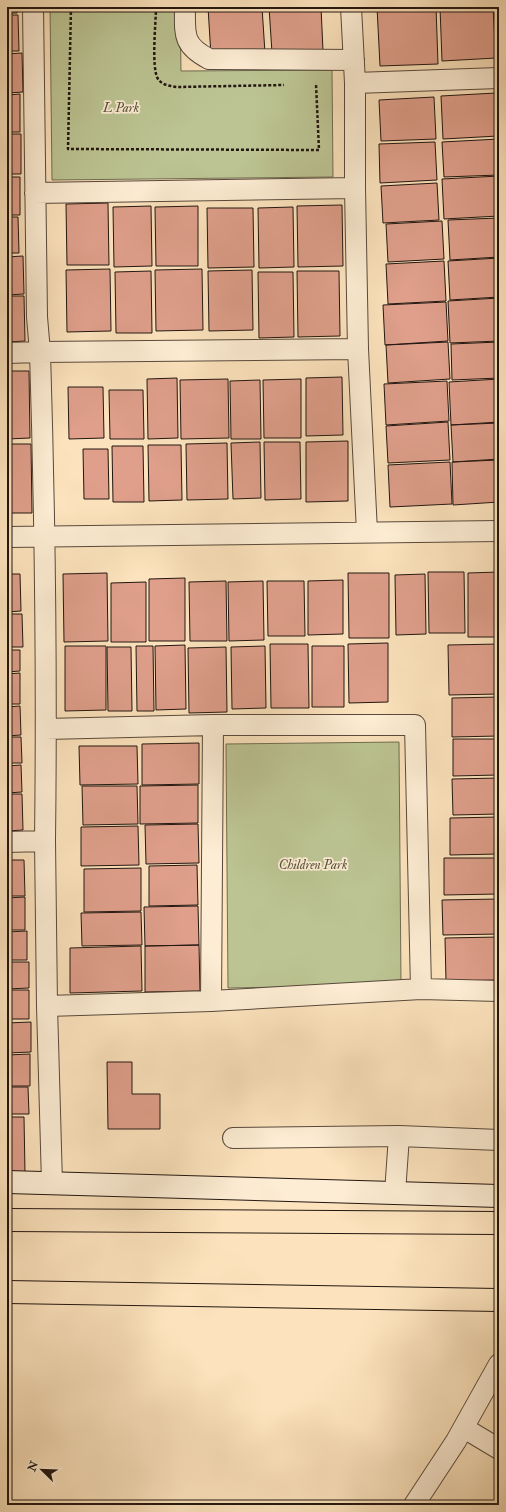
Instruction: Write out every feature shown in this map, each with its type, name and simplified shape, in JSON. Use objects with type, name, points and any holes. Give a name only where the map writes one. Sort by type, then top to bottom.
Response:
[{"type":"highway","points":[[7,1220],[499,1223]]},
{"type":"highway","points":[[7,1292],[499,1300]]},
{"type":"street","points":[[33,7],[37,316],[40,352],[45,537],[45,841],[47,1006],[52,1183]]},
{"type":"street","points":[[185,7],[185,34],[189,45],[208,59],[354,60]]},
{"type":"street","points":[[352,7],[355,83],[358,349],[367,532]]},
{"type":"street","points":[[355,83],[499,78]]},
{"type":"street","points":[[35,194],[355,188]]},
{"type":"street","points":[[7,352],[358,349]]},
{"type":"street","points":[[7,537],[499,531]]},
{"type":"street","points":[[46,729],[213,725],[415,725],[421,989]]},
{"type":"street","points":[[211,1001],[213,725]]},
{"type":"street","points":[[7,842],[45,841]]},
{"type":"street","points":[[47,1006],[211,1001],[421,989],[499,991]]},
{"type":"street","points":[[395,1193],[399,1136]]},
{"type":"street","points":[[233,1138],[399,1136],[499,1140]]},
{"type":"street","points":[[7,1182],[499,1196]]},
{"type":"street","points":[[414,1505],[464,1428],[499,1364]]},
{"type":"street","points":[[464,1428],[499,1449]]},
{"type":"path","points":[[71,7],[68,150],[319,150],[316,84],[309,84]]},
{"type":"path","points":[[156,7],[155,70],[158,80],[166,85],[177,87],[286,84]]},
{"type":"green space","name":"L Park","points":[[50,7],[180,7],[181,71],[332,70],[333,177],[52,180]]},
{"type":"green space","name":"Children Park","points":[[399,742],[401,985],[228,988],[226,744]]},
{"type":"building","points":[[7,7],[17,7],[17,13],[7,13]]},
{"type":"building","points":[[208,7],[262,7],[265,53],[211,56]]},
{"type":"building","points":[[269,7],[321,7],[323,51],[272,53]]},
{"type":"building","points":[[377,7],[436,7],[438,64],[380,66]]},
{"type":"building","points":[[440,7],[493,7],[496,58],[442,61]]},
{"type":"building","points":[[7,15],[18,15],[19,51],[7,51]]},
{"type":"building","points":[[22,53],[23,92],[7,93],[7,54]]},
{"type":"building","points":[[496,93],[498,136],[443,139],[441,96]]},
{"type":"building","points":[[20,94],[20,132],[7,132],[7,95]]},
{"type":"building","points":[[434,97],[436,139],[381,141],[379,100]]},
{"type":"building","points":[[7,134],[21,134],[21,174],[7,174]]},
{"type":"building","points":[[499,139],[499,175],[444,177],[442,142]]},
{"type":"building","points":[[435,142],[437,180],[380,183],[379,144]]},
{"type":"building","points":[[499,176],[499,216],[444,219],[442,179]]},
{"type":"building","points":[[7,177],[20,177],[20,215],[7,215]]},
{"type":"building","points":[[437,183],[439,220],[383,223],[381,186]]},
{"type":"building","points":[[108,203],[109,265],[67,265],[66,204]]},
{"type":"building","points":[[342,205],[343,266],[298,267],[297,206]]},
{"type":"building","points":[[151,206],[152,266],[114,267],[113,207]]},
{"type":"building","points":[[198,206],[198,266],[156,266],[155,207]]},
{"type":"building","points":[[293,207],[294,267],[259,268],[258,208]]},
{"type":"building","points":[[207,208],[253,208],[254,267],[208,268]]},
{"type":"building","points":[[7,217],[18,217],[19,253],[7,253]]},
{"type":"building","points":[[499,218],[499,257],[450,260],[448,220]]},
{"type":"building","points":[[442,221],[444,259],[388,262],[386,224]]},
{"type":"building","points":[[23,256],[24,294],[7,295],[7,257]]},
{"type":"building","points":[[499,258],[499,297],[450,300],[448,261]]},
{"type":"building","points":[[444,261],[446,301],[388,304],[386,264]]},
{"type":"building","points":[[110,269],[111,331],[67,332],[66,270]]},
{"type":"building","points":[[202,269],[203,330],[156,331],[155,270]]},
{"type":"building","points":[[252,270],[253,330],[209,331],[208,271]]},
{"type":"building","points":[[151,271],[152,333],[116,333],[115,272]]},
{"type":"building","points":[[297,271],[339,271],[340,336],[298,337]]},
{"type":"building","points":[[258,272],[293,272],[294,337],[259,338]]},
{"type":"building","points":[[7,296],[24,296],[25,341],[7,342]]},
{"type":"building","points":[[499,298],[499,341],[450,343],[448,301]]},
{"type":"building","points":[[446,302],[448,341],[385,345],[383,305]]},
{"type":"building","points":[[448,342],[450,379],[388,383],[386,345]]},
{"type":"building","points":[[499,342],[499,378],[452,380],[451,344]]},
{"type":"building","points":[[7,371],[29,371],[30,438],[7,439]]},
{"type":"building","points":[[342,377],[343,435],[306,436],[306,378]]},
{"type":"building","points":[[177,378],[178,438],[148,439],[147,379]]},
{"type":"building","points":[[228,379],[229,438],[181,439],[180,380]]},
{"type":"building","points":[[301,379],[301,438],[264,438],[263,380]]},
{"type":"building","points":[[499,379],[499,422],[451,425],[449,382]]},
{"type":"building","points":[[260,380],[261,439],[231,439],[230,381]]},
{"type":"building","points":[[447,381],[449,421],[386,425],[384,384]]},
{"type":"building","points":[[68,387],[103,387],[104,438],[69,439]]},
{"type":"building","points":[[109,390],[143,390],[144,439],[110,439]]},
{"type":"building","points":[[448,422],[450,460],[388,463],[386,426]]},
{"type":"building","points":[[499,423],[499,459],[453,462],[451,425]]},
{"type":"building","points":[[348,441],[348,501],[306,502],[306,442]]},
{"type":"building","points":[[260,442],[261,498],[233,499],[231,443]]},
{"type":"building","points":[[264,442],[300,442],[301,499],[265,500]]},
{"type":"building","points":[[227,443],[228,499],[187,500],[186,444]]},
{"type":"building","points":[[7,444],[31,444],[32,513],[7,513]]},
{"type":"building","points":[[148,445],[181,445],[182,500],[149,501]]},
{"type":"building","points":[[112,446],[143,446],[144,502],[113,502]]},
{"type":"building","points":[[83,449],[108,449],[109,499],[84,499]]},
{"type":"building","points":[[499,460],[499,502],[453,505],[452,462]]},
{"type":"building","points":[[450,462],[452,504],[390,507],[388,465]]},
{"type":"building","points":[[428,572],[464,572],[465,633],[429,633]]},
{"type":"building","points":[[499,572],[499,637],[468,637],[468,573]]},
{"type":"building","points":[[107,573],[108,641],[64,642],[63,574]]},
{"type":"building","points":[[348,573],[389,573],[389,638],[349,638]]},
{"type":"building","points":[[7,574],[20,574],[21,611],[7,612]]},
{"type":"building","points":[[425,574],[426,634],[396,635],[395,575]]},
{"type":"building","points":[[185,578],[185,641],[149,641],[149,579]]},
{"type":"building","points":[[343,580],[343,634],[308,635],[308,581]]},
{"type":"building","points":[[226,581],[227,641],[190,641],[189,582]]},
{"type":"building","points":[[263,581],[264,640],[229,641],[228,582]]},
{"type":"building","points":[[267,581],[304,581],[305,636],[268,636]]},
{"type":"building","points":[[146,582],[146,642],[111,642],[111,583]]},
{"type":"building","points":[[7,614],[22,614],[23,647],[7,647]]},
{"type":"building","points":[[388,643],[388,702],[349,703],[348,644]]},
{"type":"building","points":[[270,644],[308,644],[309,708],[271,708]]},
{"type":"building","points":[[499,644],[499,694],[449,695],[448,645]]},
{"type":"building","points":[[185,645],[186,709],[156,710],[155,646]]},
{"type":"building","points":[[65,646],[106,646],[106,710],[65,711]]},
{"type":"building","points":[[136,646],[153,646],[154,711],[137,711]]},
{"type":"building","points":[[265,646],[266,708],[232,709],[231,647]]},
{"type":"building","points":[[312,646],[344,646],[344,707],[312,707]]},
{"type":"building","points":[[107,647],[131,647],[132,711],[108,711]]},
{"type":"building","points":[[226,647],[227,712],[189,713],[188,648]]},
{"type":"building","points":[[7,650],[20,650],[20,671],[7,672]]},
{"type":"building","points":[[20,673],[20,704],[7,704],[7,674]]},
{"type":"building","points":[[499,697],[499,736],[452,737],[452,698]]},
{"type":"building","points":[[20,706],[21,735],[7,736],[7,707]]},
{"type":"building","points":[[7,737],[21,737],[22,763],[7,763]]},
{"type":"building","points":[[453,739],[499,739],[499,775],[453,776]]},
{"type":"building","points":[[199,743],[199,784],[142,785],[142,744]]},
{"type":"building","points":[[79,746],[137,746],[138,784],[80,785]]},
{"type":"building","points":[[21,765],[22,792],[7,793],[7,766]]},
{"type":"building","points":[[499,778],[499,814],[453,815],[452,779]]},
{"type":"building","points":[[198,785],[198,823],[140,824],[140,786]]},
{"type":"building","points":[[82,786],[137,786],[138,824],[83,825]]},
{"type":"building","points":[[7,794],[22,794],[23,830],[7,831]]},
{"type":"building","points":[[499,817],[499,854],[450,855],[450,818]]},
{"type":"building","points":[[198,824],[199,863],[146,864],[145,825]]},
{"type":"building","points":[[138,826],[139,865],[81,866],[81,827]]},
{"type":"building","points":[[444,858],[499,858],[499,894],[444,895]]},
{"type":"building","points":[[7,860],[24,860],[25,896],[7,896]]},
{"type":"building","points":[[197,865],[198,905],[149,906],[149,866]]},
{"type":"building","points":[[141,868],[141,911],[84,912],[84,869]]},
{"type":"building","points":[[25,897],[25,930],[7,930],[7,898]]},
{"type":"building","points":[[499,899],[499,934],[443,935],[442,900]]},
{"type":"building","points":[[198,906],[199,945],[145,946],[144,907]]},
{"type":"building","points":[[141,912],[142,945],[82,946],[81,913]]},
{"type":"building","points":[[27,931],[27,960],[7,960],[7,932]]},
{"type":"building","points":[[499,937],[499,980],[446,981],[445,938]]},
{"type":"building","points":[[199,945],[200,991],[145,992],[145,946]]},
{"type":"building","points":[[141,946],[142,991],[70,993],[70,948]]},
{"type":"building","points":[[7,962],[29,962],[29,988],[7,989]]},
{"type":"building","points":[[7,990],[29,990],[29,1019],[7,1019]]},
{"type":"building","points":[[31,1022],[31,1052],[7,1053],[7,1023]]},
{"type":"building","points":[[30,1054],[30,1086],[7,1086],[7,1055]]},
{"type":"building","points":[[107,1062],[132,1062],[132,1094],[160,1094],[160,1129],[108,1129]]},
{"type":"building","points":[[7,1087],[28,1087],[29,1114],[7,1114]]},
{"type":"building","points":[[7,1117],[24,1117],[25,1173],[7,1173]]}]
